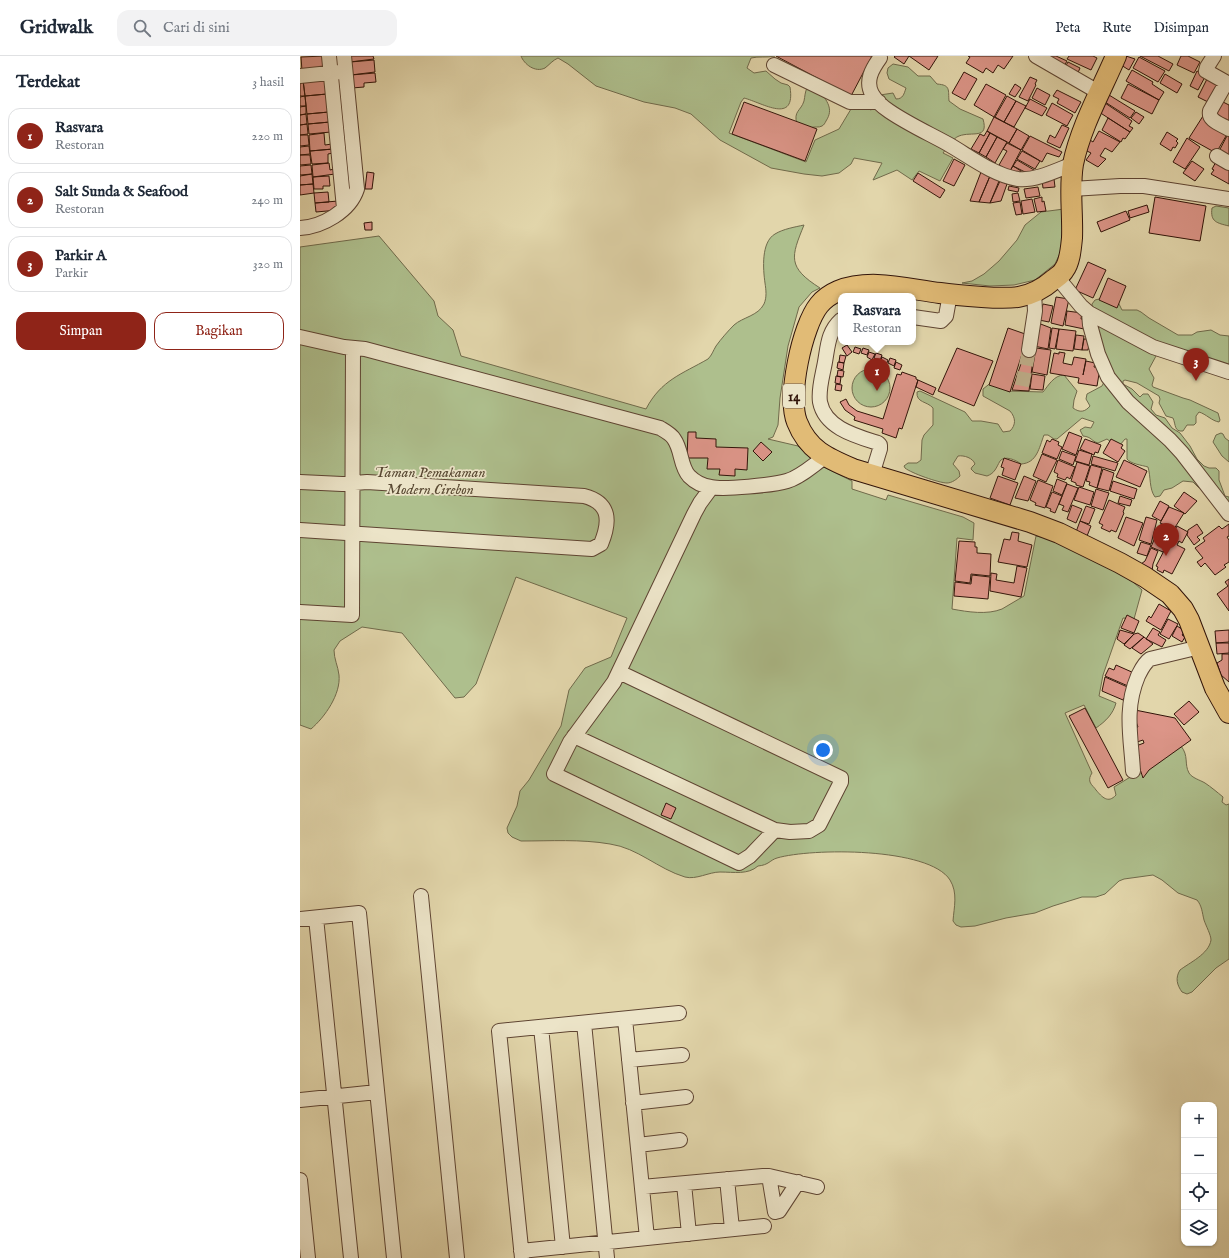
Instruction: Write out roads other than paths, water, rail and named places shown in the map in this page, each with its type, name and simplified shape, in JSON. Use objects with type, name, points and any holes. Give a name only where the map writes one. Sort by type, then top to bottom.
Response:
[{"type":"highway","name":"14","points":[[1116,56],[1082,135],[1073,164],[1071,247],[1064,270],[1048,285],[1034,292],[1012,298],[950,294],[880,285],[851,287],[836,292],[819,305],[812,315],[804,335],[795,380],[794,407],[797,422],[808,440],[825,457],[853,469],[1030,522],[1060,533],[1120,563],[1156,584],[1175,599],[1184,609],[1215,688],[1229,713]]},
{"type":"street","points":[[329,56],[344,208]]},
{"type":"street","points":[[300,228],[309,228],[318,225],[333,217],[344,208],[355,195],[357,189],[344,56]]},
{"type":"street","points":[[1036,56],[1100,93]]},
{"type":"street","points":[[1214,56],[1206,71],[1228,84],[1210,111],[1209,115],[1211,119],[1229,129]]},
{"type":"street","points":[[880,58],[873,67],[869,77],[870,88],[879,102],[888,110],[904,120],[951,146],[967,150],[987,167],[1006,176],[1017,179],[1027,179],[1073,164]]},
{"type":"street","points":[[774,65],[850,102],[879,102]]},
{"type":"street","points":[[300,76],[346,72]]},
{"type":"street","points":[[1072,189],[1144,186],[1229,199]]},
{"type":"street","points":[[1057,277],[1081,306],[1089,313],[1152,347],[1229,372]]},
{"type":"street","points":[[1029,350],[1035,311],[1034,292]]},
{"type":"street","points":[[916,317],[941,321],[946,316],[950,294]]},
{"type":"street","points":[[1089,313],[1090,325],[1098,354],[1108,378],[1128,402],[1174,444],[1229,514]]},
{"type":"street","points":[[838,323],[834,326],[829,337],[820,392],[820,402],[825,414],[842,430],[880,445],[872,475]]},
{"type":"street","points":[[300,337],[364,349],[553,398],[660,428],[674,439],[684,467],[689,475],[697,482],[711,488],[786,482],[797,477],[825,457]]},
{"type":"street","points":[[300,612],[352,615],[353,348]]},
{"type":"street","points":[[300,482],[342,484],[367,482],[584,496],[593,498],[599,503],[605,511],[607,523],[601,544],[592,549],[300,530]]},
{"type":"street","points":[[711,488],[694,514],[614,682],[570,742],[554,774],[590,793],[739,863],[750,856],[775,830]]},
{"type":"street","points":[[1133,771],[1129,709],[1131,696],[1140,672],[1146,661],[1150,659],[1200,647]]},
{"type":"street","points":[[574,736],[775,830],[809,831],[819,825],[841,778],[618,672]]},
{"type":"street","points":[[421,896],[457,1258]]},
{"type":"street","points":[[300,919],[359,913],[394,1258]]},
{"type":"street","points":[[316,918],[351,1258]]},
{"type":"street","points":[[679,1014],[499,1031],[521,1254],[563,1246],[764,1226]]},
{"type":"street","points":[[625,1019],[647,1238]]},
{"type":"street","points":[[584,1023],[607,1258]]},
{"type":"street","points":[[541,1027],[563,1246]]},
{"type":"street","points":[[629,1060],[682,1055]]},
{"type":"street","points":[[300,1100],[377,1092]]},
{"type":"street","points":[[633,1103],[686,1098]]},
{"type":"street","points":[[638,1145],[680,1140]]},
{"type":"street","points":[[642,1188],[769,1176],[817,1187]]},
{"type":"street","points":[[769,1176],[775,1212],[779,1211],[798,1182]]},
{"type":"street","points":[[727,1179],[732,1229]]},
{"type":"street","points":[[300,1180],[308,1258]]},
{"type":"street","points":[[684,1184],[689,1234]]},
{"type":"tunnel","points":[[1022,386],[1029,350]]},
{"type":"place","name":"Parkir A","points":[[1196,381]]},
{"type":"place","name":"Rasvara","points":[[877,391]]},
{"type":"place","name":"Salt Sunda & Seafood","points":[[1166,556]]},
{"type":"park label","name":"Taman Pemakaman Modern Cirebon","points":[[430,480]]}]
